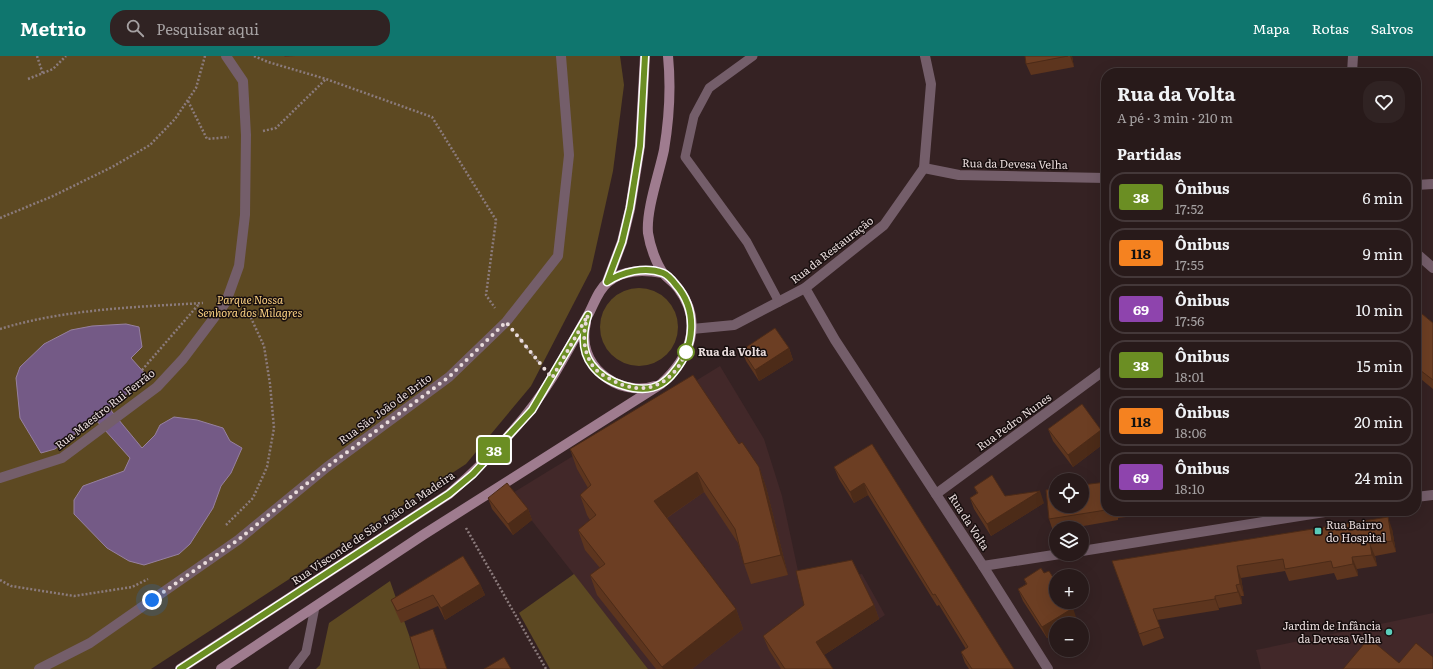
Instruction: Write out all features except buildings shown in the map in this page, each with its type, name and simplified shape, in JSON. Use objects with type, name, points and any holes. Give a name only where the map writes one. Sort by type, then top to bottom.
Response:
[{"type":"main road","name":"Rua Visconde de São João da Madeira","points":[[180,669],[449,494],[473,474],[532,410],[588,315],[596,298],[607,282],[622,242],[630,208],[640,146],[645,56]]},
{"type":"main road","points":[[220,669],[458,513],[661,384],[674,372],[686,353],[692,329],[690,306],[678,287],[663,273],[652,249],[648,233],[649,217],[664,148],[668,108],[668,56]]},
{"type":"main road","points":[[607,282],[627,273],[638,271],[663,273]]},
{"type":"main road","name":"Rua Visconde de São João da Madeira","points":[[588,315],[584,328],[585,346],[592,364],[598,371],[618,383],[631,387],[649,388],[661,384]]},
{"type":"street","name":"Rua Maestro Rui Ferrão","points":[[0,478],[36,468],[62,458],[157,387],[184,359],[226,302],[239,266],[240,259],[245,215],[246,135],[243,81],[226,56]]},
{"type":"street","name":"Rua São João de Brito","points":[[39,669],[90,643],[238,540],[327,467],[449,377],[506,322],[558,256],[569,155],[561,56]]},
{"type":"street","points":[[924,168],[931,84],[925,56]]},
{"type":"street","points":[[1352,68],[1353,56]]},
{"type":"street","name":"Rua da Restauração","points":[[692,329],[734,325],[805,288],[884,225],[924,168]]},
{"type":"street","name":"Rua da Devesa Velha","points":[[924,168],[958,175],[1101,178]]},
{"type":"street","points":[[1421,185],[1433,184]]},
{"type":"street","points":[[1421,257],[1433,268]]},
{"type":"street","name":"Rua da Volta","points":[[805,288],[835,340],[983,566],[1048,669]]},
{"type":"street","name":"Rua Pedro Nunes","points":[[936,494],[1101,373]]},
{"type":"street","points":[[1421,497],[1433,495]]},
{"type":"street","points":[[1089,549],[1299,516]]},
{"type":"street","points":[[983,566],[1049,556]]},
{"type":"lane","points":[[753,56],[709,88],[694,116],[685,158],[747,242],[779,302]]},
{"type":"lane","points":[[293,669],[306,652],[315,607]]},
{"type":"path","points":[[37,56],[43,75]]},
{"type":"path","points":[[28,79],[43,75],[53,69],[66,56]]},
{"type":"path","points":[[0,218],[53,196],[112,167],[150,145],[175,119],[196,88],[205,56]]},
{"type":"path","points":[[254,56],[268,62],[326,79],[432,117],[496,220],[486,296],[552,378]]},
{"type":"path","points":[[188,100],[207,139],[246,135],[276,128],[326,79]]},
{"type":"path","points":[[0,329],[42,319],[88,311],[199,303],[226,302],[251,318],[264,346],[270,384],[274,428],[266,467],[253,498],[225,525]]},
{"type":"path","points":[[142,370],[199,303]]},
{"type":"path","points":[[458,513],[546,669]]},
{"type":"path","points":[[0,580],[11,586],[74,596],[132,587],[152,577]]},
{"type":"shaded area","points":[[126,324],[139,327],[142,347],[131,358],[148,377],[109,408],[142,448],[155,435],[160,425],[174,417],[197,420],[223,428],[230,441],[242,448],[231,473],[221,486],[213,508],[190,544],[179,554],[144,565],[129,561],[107,548],[74,514],[74,500],[83,486],[124,471],[130,458],[95,419],[55,449],[41,453],[20,418],[16,378],[20,367],[44,344],[71,330],[92,326]]},
{"type":"shaded area","points":[[720,366],[764,439],[782,496],[801,585],[862,574],[885,615],[802,669],[648,669],[511,494]]},
{"type":"shaded area","name":"Jardim de Infância da Devesa Velha","points":[[1433,613],[1433,669],[1261,669],[1256,650]]},
{"type":"green space","name":"Parque Nossa Senhora dos Milagres","points":[[0,56],[620,56],[624,85],[613,171],[591,270],[531,386],[466,464],[151,669],[0,669]]},
{"type":"green space","points":[[639,288],[654,291],[667,299],[675,312],[678,327],[675,342],[667,355],[654,363],[639,366],[624,363],[611,355],[603,342],[600,327],[603,312],[611,299],[624,291]]},
{"type":"green space","points":[[574,574],[648,669],[550,669],[519,613]]},
{"type":"green space","points":[[390,581],[421,669],[316,669],[320,665],[329,623]]},
{"type":"bus line","name":"38","points":[[180,669],[449,494],[473,474],[532,410],[588,315],[584,328],[587,356],[592,364],[604,376],[618,383],[631,387],[649,388],[661,384],[674,372],[686,353],[692,329],[690,306],[678,287],[663,273],[652,271],[627,273],[617,276],[607,282],[627,226],[640,146],[645,56]]},
{"type":"place","name":"Rua da Volta","points":[[686,352]]},
{"type":"place","name":"Rua Bairro do Hospital","points":[[1318,531]]},
{"type":"place","name":"Jardim de Infância da Devesa Velha","points":[[1389,632]]},
{"type":"route","points":[[152,600],[238,540],[327,467],[449,377],[506,322],[552,378],[588,315],[584,328],[587,356],[598,371],[604,376],[618,383],[640,388],[649,388],[661,384],[674,372],[686,352]]}]
